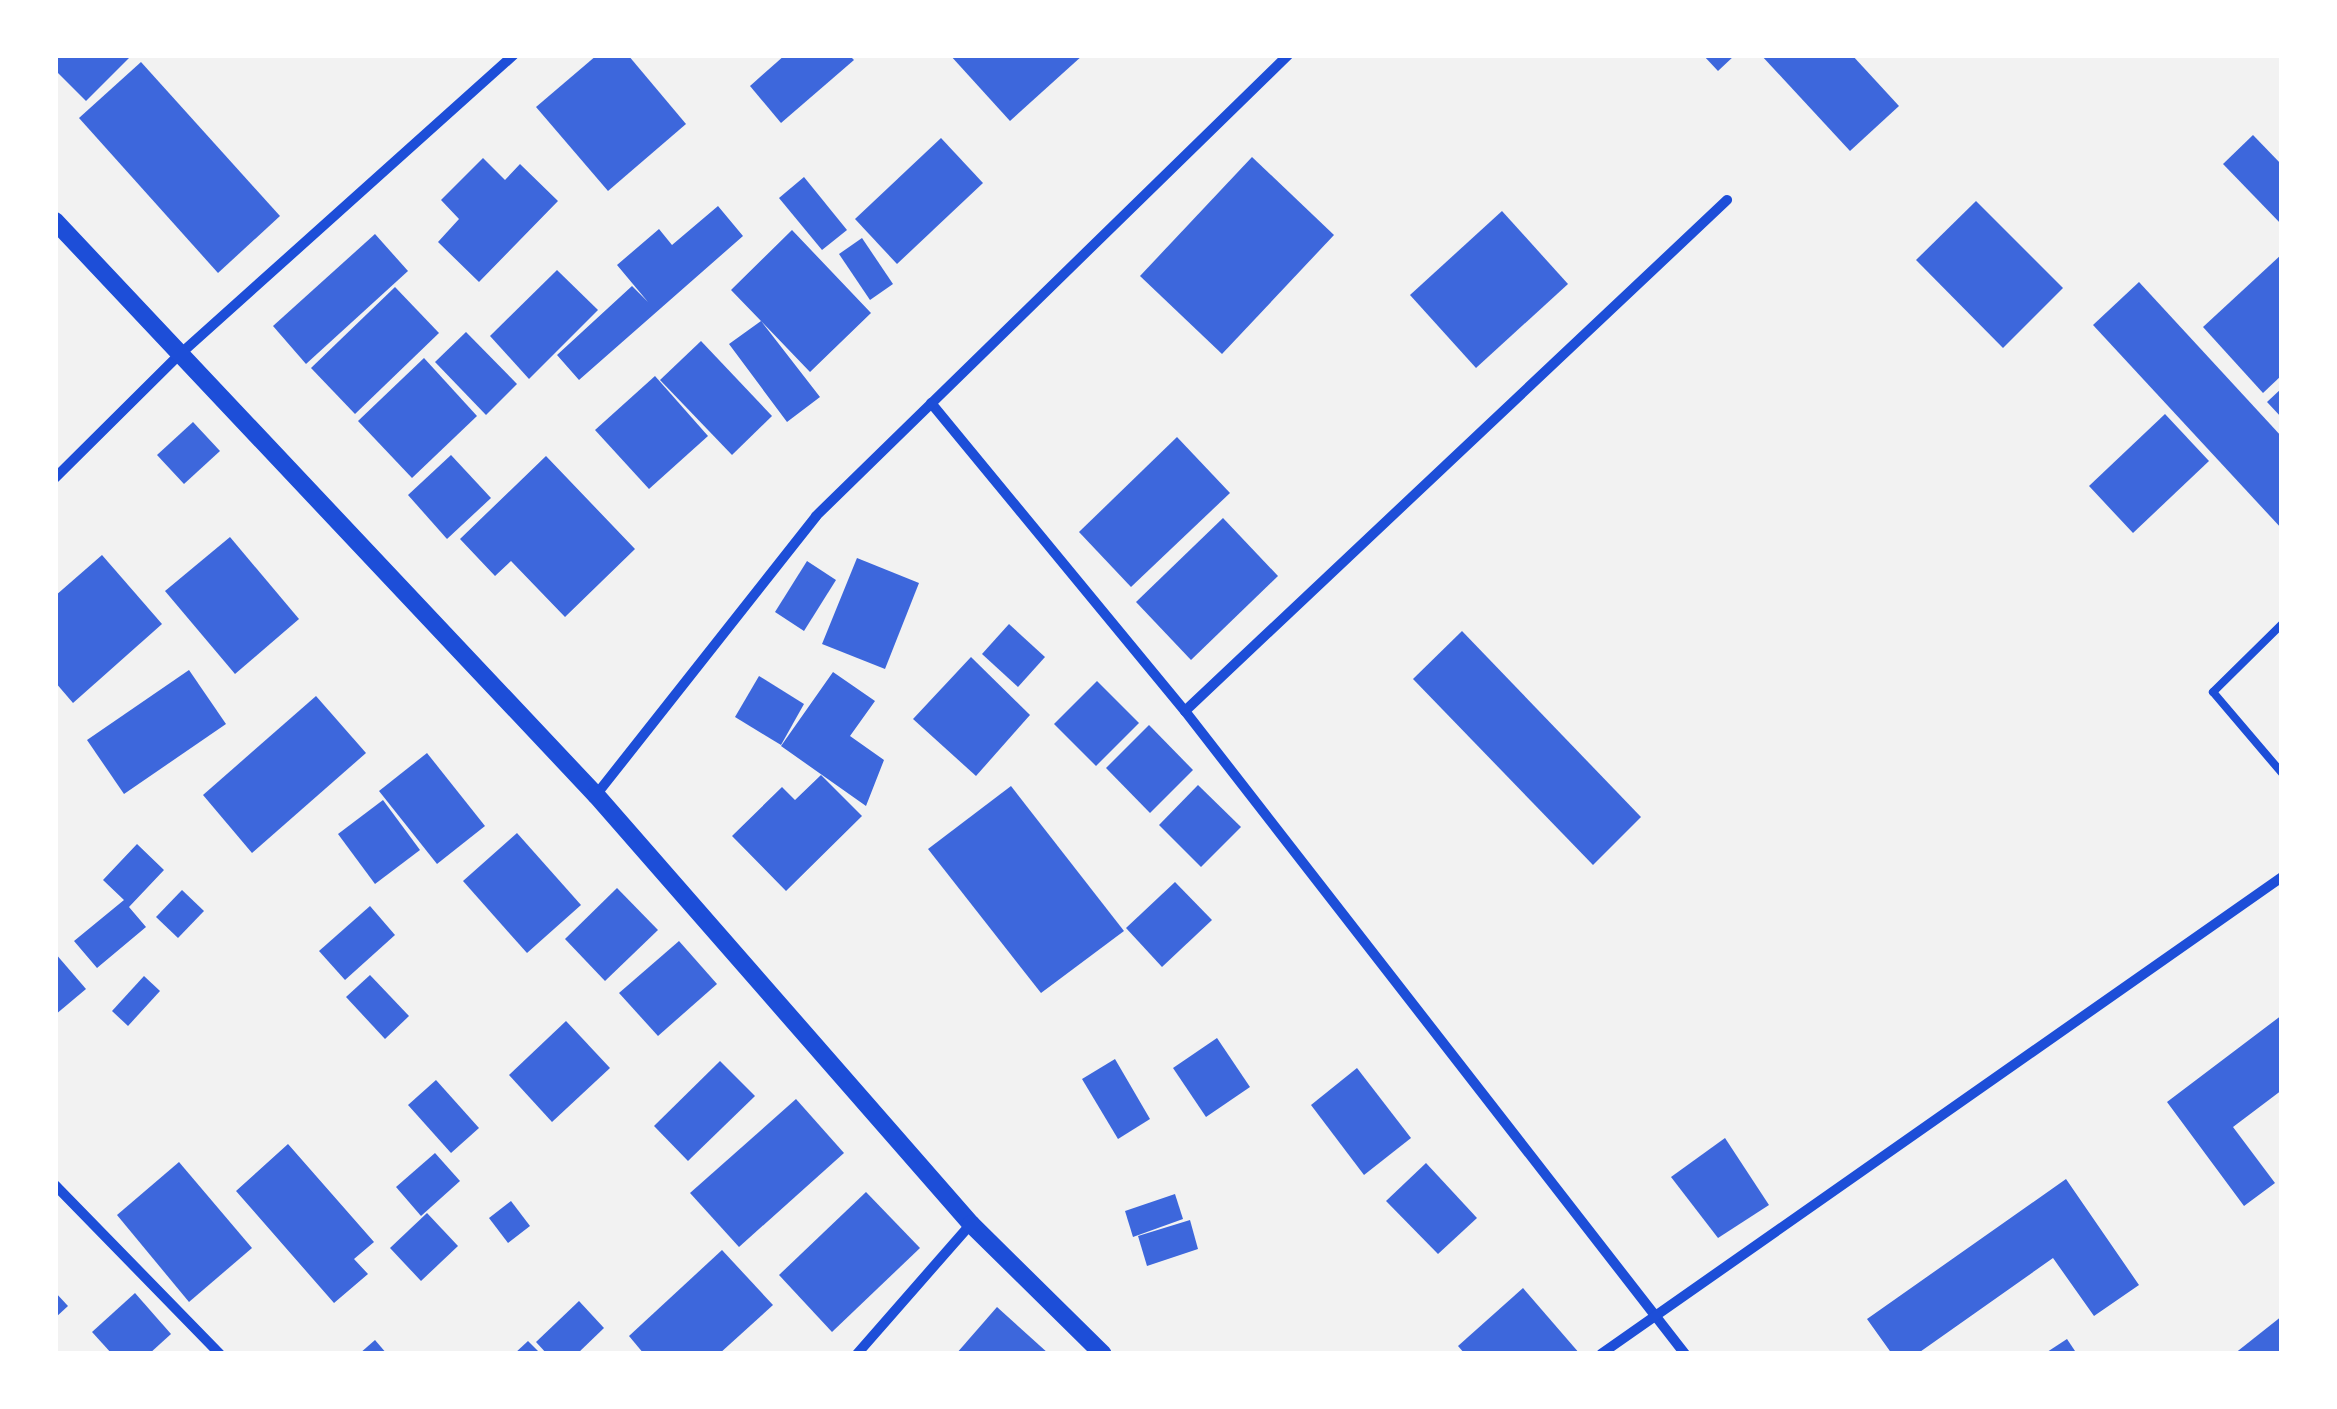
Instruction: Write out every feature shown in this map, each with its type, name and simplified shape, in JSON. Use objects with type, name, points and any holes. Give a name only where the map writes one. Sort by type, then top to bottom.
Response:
[{"type":"street","points":[[55,478],[178,356],[514,55]]},
{"type":"street","points":[[596,796],[816,516],[1288,55]]},
{"type":"street","points":[[1185,711],[1727,200]]},
{"type":"street","points":[[55,221],[596,796],[971,1224],[1103,1354]]},
{"type":"street","points":[[931,403],[1185,711],[1650,1314],[1685,1354]]},
{"type":"street","points":[[1601,1354],[1650,1314],[2282,877]]},
{"type":"street","points":[[55,1185],[220,1354]]},
{"type":"street","points":[[857,1354],[971,1224]]},
{"type":"lane","points":[[2282,624],[2212,692],[2282,773]]},
{"type":"building","points":[[55,55],[132,55],[86,101],[55,70]]},
{"type":"building","points":[[597,55],[628,55],[686,124],[608,191],[536,107]]},
{"type":"building","points":[[785,55],[849,55],[854,60],[781,123],[750,86]]},
{"type":"building","points":[[950,55],[1083,55],[1010,121]]},
{"type":"building","points":[[1703,55],[1735,55],[1718,71]]},
{"type":"building","points":[[1761,55],[1852,55],[1899,106],[1850,151]]},
{"type":"building","points":[[141,62],[280,216],[218,273],[79,118]]},
{"type":"building","points":[[2253,135],[2282,165],[2282,225],[2223,164]]},
{"type":"building","points":[[941,138],[983,183],[897,264],[855,219]]},
{"type":"building","points":[[1252,157],[1334,235],[1222,354],[1140,276]]},
{"type":"building","points":[[483,158],[505,180],[520,164],[558,201],[479,282],[438,242],[459,219],[441,200]]},
{"type":"building","points":[[804,177],[847,230],[822,250],[779,198]]},
{"type":"building","points":[[1976,201],[2063,288],[2003,348],[1916,260]]},
{"type":"building","points":[[718,206],[743,236],[579,380],[557,355],[632,286],[648,302],[617,265],[659,229],[672,245]]},
{"type":"building","points":[[1502,211],[1568,284],[1476,368],[1410,295]]},
{"type":"building","points":[[792,230],[871,313],[810,372],[731,290]]},
{"type":"building","points":[[375,234],[408,271],[306,364],[273,326]]},
{"type":"building","points":[[862,238],[893,284],[870,300],[839,254]]},
{"type":"building","points":[[2282,254],[2282,375],[2263,393],[2203,327]]},
{"type":"building","points":[[557,270],[598,310],[529,379],[490,336]]},
{"type":"building","points":[[2139,282],[2282,437],[2282,529],[2093,325]]},
{"type":"building","points":[[395,287],[439,333],[355,414],[311,368]]},
{"type":"building","points":[[761,321],[820,397],[787,422],[729,344]]},
{"type":"building","points":[[466,332],[517,384],[486,415],[435,362]]},
{"type":"building","points":[[701,341],[772,416],[732,455],[660,380]]},
{"type":"building","points":[[424,358],[477,416],[412,478],[358,421]]},
{"type":"building","points":[[655,376],[708,436],[649,489],[595,430]]},
{"type":"building","points":[[2282,388],[2282,418],[2267,402]]},
{"type":"building","points":[[2165,414],[2209,461],[2133,533],[2089,486]]},
{"type":"building","points":[[193,422],[220,451],[184,484],[157,455]]},
{"type":"building","points":[[1177,437],[1230,493],[1131,587],[1079,532]]},
{"type":"building","points":[[451,455],[491,498],[447,539],[408,495]]},
{"type":"building","points":[[546,456],[635,549],[565,617],[511,561],[495,576],[460,539]]},
{"type":"building","points":[[1223,518],[1278,576],[1191,660],[1136,602]]},
{"type":"building","points":[[230,537],[299,619],[235,674],[165,591]]},
{"type":"building","points":[[102,555],[162,624],[73,703],[55,682],[55,596]]},
{"type":"building","points":[[857,558],[919,583],[885,669],[822,644]]},
{"type":"building","points":[[807,561],[836,580],[804,631],[775,612]]},
{"type":"building","points":[[1009,624],[1045,657],[1018,687],[982,654]]},
{"type":"building","points":[[1462,631],[1641,817],[1593,865],[1413,679]]},
{"type":"building","points":[[971,657],[1030,715],[976,776],[913,719]]},
{"type":"building","points":[[189,670],[226,724],[124,794],[87,740]]},
{"type":"building","points":[[833,672],[875,701],[850,736],[884,760],[866,806],[781,746]]},
{"type":"building","points":[[759,676],[804,704],[781,745],[735,717]]},
{"type":"building","points":[[1097,681],[1139,723],[1096,766],[1054,724]]},
{"type":"building","points":[[316,696],[366,753],[252,853],[203,795]]},
{"type":"building","points":[[1149,725],[1193,770],[1150,813],[1106,768]]},
{"type":"building","points":[[427,753],[485,826],[437,864],[379,791]]},
{"type":"building","points":[[821,775],[862,816],[786,891],[732,836],[782,787],[795,800]]},
{"type":"building","points":[[1198,785],[1241,827],[1201,867],[1159,825]]},
{"type":"building","points":[[1011,786],[1124,931],[1041,993],[928,849]]},
{"type":"building","points":[[383,800],[420,850],[375,884],[338,834]]},
{"type":"building","points":[[517,833],[581,905],[527,953],[463,881]]},
{"type":"building","points":[[137,844],[164,870],[129,907],[146,927],[97,968],[74,941],[124,900],[103,880]]},
{"type":"building","points":[[1175,882],[1212,920],[1162,967],[1126,928]]},
{"type":"building","points":[[617,888],[658,930],[605,981],[565,939]]},
{"type":"building","points":[[182,890],[204,911],[178,938],[156,917]]},
{"type":"building","points":[[370,906],[395,935],[345,980],[319,951]]},
{"type":"building","points":[[679,941],[717,984],[658,1036],[619,993]]},
{"type":"building","points":[[55,953],[86,989],[55,1015]]},
{"type":"building","points":[[370,975],[409,1016],[385,1039],[346,997]]},
{"type":"building","points":[[144,976],[160,991],[128,1026],[112,1011]]},
{"type":"building","points":[[2282,1015],[2282,1090],[2233,1127],[2275,1183],[2244,1206],[2167,1102]]},
{"type":"building","points":[[566,1021],[610,1068],[552,1122],[509,1075]]},
{"type":"building","points":[[1217,1038],[1250,1087],[1206,1117],[1173,1068]]},
{"type":"building","points":[[1115,1059],[1150,1119],[1118,1139],[1082,1079]]},
{"type":"building","points":[[720,1061],[755,1096],[688,1161],[654,1126]]},
{"type":"building","points":[[1357,1068],[1411,1138],[1364,1175],[1311,1105]]},
{"type":"building","points":[[436,1080],[479,1128],[451,1153],[408,1105]]},
{"type":"building","points":[[796,1099],[844,1153],[739,1247],[690,1193]]},
{"type":"building","points":[[1725,1138],[1769,1205],[1718,1238],[1671,1177]]},
{"type":"building","points":[[288,1144],[374,1242],[354,1259],[368,1274],[334,1303],[236,1191]]},
{"type":"building","points":[[435,1153],[460,1181],[421,1216],[396,1187]]},
{"type":"building","points":[[179,1162],[252,1248],[189,1302],[117,1215]]},
{"type":"building","points":[[1426,1163],[1477,1218],[1438,1254],[1386,1201]]},
{"type":"building","points":[[2066,1179],[2139,1285],[2094,1316],[2053,1258],[1917,1354],[1892,1354],[1867,1319]]},
{"type":"building","points":[[866,1192],[920,1248],[832,1332],[779,1275]]},
{"type":"building","points":[[1175,1194],[1183,1219],[1133,1237],[1125,1211]]},
{"type":"building","points":[[511,1201],[530,1226],[508,1243],[489,1218]]},
{"type":"building","points":[[427,1213],[458,1246],[421,1281],[390,1248]]},
{"type":"building","points":[[1190,1220],[1198,1249],[1147,1266],[1138,1236]]},
{"type":"building","points":[[722,1250],[773,1305],[719,1354],[644,1354],[629,1336]]},
{"type":"building","points":[[1523,1288],[1580,1354],[1465,1354],[1458,1346]]},
{"type":"building","points":[[55,1292],[68,1306],[55,1318]]},
{"type":"building","points":[[135,1293],[171,1334],[149,1354],[112,1354],[92,1332]]},
{"type":"building","points":[[579,1301],[604,1328],[577,1354],[547,1354],[536,1342]]},
{"type":"building","points":[[997,1307],[1049,1354],[956,1354]]},
{"type":"building","points":[[2282,1316],[2282,1354],[2234,1354]]},
{"type":"building","points":[[2067,1339],[2077,1354],[2044,1354]]},
{"type":"building","points":[[375,1340],[387,1354],[359,1354]]},
{"type":"building","points":[[528,1341],[541,1354],[514,1354]]}]
